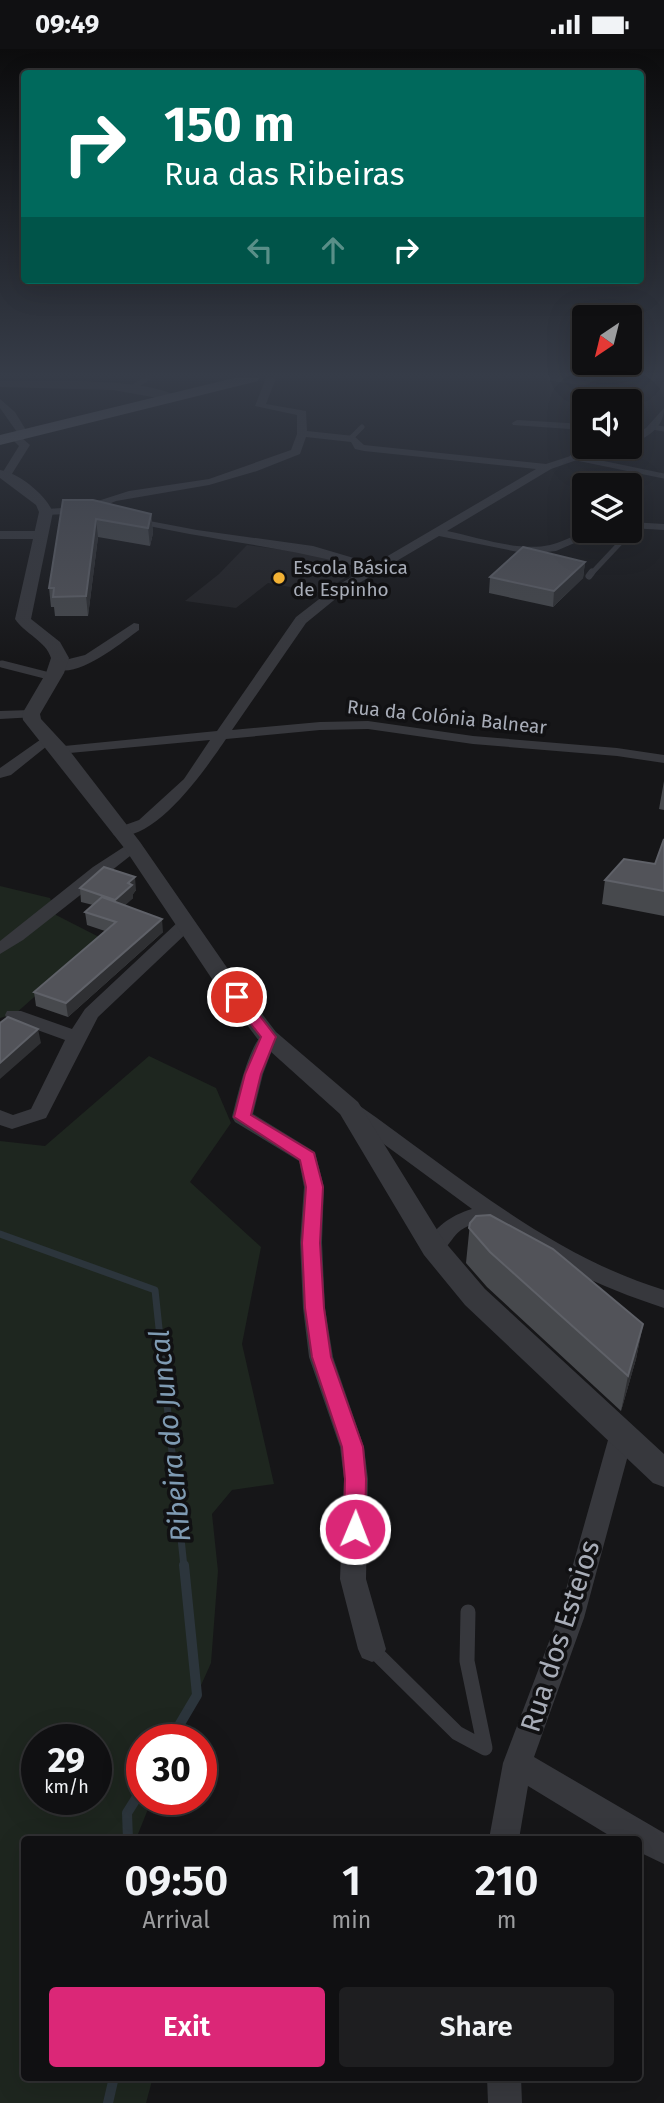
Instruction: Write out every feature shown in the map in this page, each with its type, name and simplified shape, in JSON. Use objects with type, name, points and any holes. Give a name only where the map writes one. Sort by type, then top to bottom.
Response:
[{"type":"street","points":[[83,509],[93,503],[156,489],[207,483],[235,474]]},
{"type":"street","points":[[0,949],[36,924],[102,866],[126,839],[189,782],[301,620],[340,589],[535,474]]},
{"type":"street","points":[[3,475],[42,503],[46,512],[23,619],[25,624],[58,651],[55,671],[30,714]]},
{"type":"street","points":[[46,512],[83,509],[197,534],[313,550],[376,568]]},
{"type":"street","points":[[642,526],[664,527]]},
{"type":"street","points":[[437,531],[528,550],[552,548],[572,540]]},
{"type":"street","points":[[0,535],[41,535]]},
{"type":"street","points":[[55,671],[93,657],[134,627]]},
{"type":"street","points":[[0,715],[30,714]]},
{"type":"street","points":[[30,714],[126,839],[268,1037],[349,1108],[494,1213],[579,1268],[643,1294],[664,1299]]},
{"type":"street","name":"Rua da Colónia Balnear","points":[[53,745],[368,725],[472,740],[617,752],[664,759]]},
{"type":"street","points":[[0,773],[53,745]]},
{"type":"street","points":[[0,1117],[12,1122],[39,1113],[75,1037],[91,1013],[186,924]]},
{"type":"street","points":[[14,1015],[75,1037]]},
{"type":"street","points":[[268,1037],[253,1074],[242,1117],[308,1157],[314,1187],[311,1243],[314,1308],[321,1357],[352,1447],[356,1479],[353,1579],[372,1649]]},
{"type":"street","points":[[349,1108],[434,1248],[474,1297],[664,1473]]},
{"type":"street","points":[[434,1248],[444,1231],[458,1220],[494,1213]]},
{"type":"street","name":"Rua dos Esteios","points":[[505,1836],[517,1763],[571,1618],[622,1433]]},
{"type":"street","points":[[517,1763],[639,1836]]},
{"type":"street","points":[[642,1837],[664,1849]]},
{"type":"street","points":[[504,2081],[505,2103]]},
{"type":"lane","points":[[589,576],[617,543]]},
{"type":"lane","points":[[2,664],[55,671]]},
{"type":"lane","points":[[372,1649],[457,1733],[485,1748],[467,1661],[468,1612]]},
{"type":"shaded area","name":"Escola Básica de Espinho","points":[[247,545],[320,555],[349,565],[355,571],[322,593],[268,583],[236,608],[185,601],[219,574]]},
{"type":"shaded area","points":[[0,886],[50,898],[56,915],[101,938],[15,1014],[0,1018]]},
{"type":"shaded area","points":[[149,1056],[216,1088],[231,1123],[190,1182],[261,1247],[242,1344],[274,1484],[232,1490],[212,1514],[218,1571],[211,1663],[184,1724],[126,1724],[126,1815],[146,1815],[137,1836],[21,1836],[21,2081],[152,2081],[146,2103],[0,2103],[0,1141],[45,1146]]},
{"type":"building","points":[[63,500],[93,500],[151,514],[148,528],[96,519],[86,596],[53,597],[54,588],[49,588]]},
{"type":"building","points":[[523,547],[585,562],[554,591],[490,577]]},
{"type":"building","points":[[664,839],[664,891],[605,880],[624,859],[655,864]]},
{"type":"building","points":[[104,867],[135,877],[128,883],[132,885],[115,900],[80,888]]},
{"type":"building","points":[[102,897],[162,919],[66,1003],[34,992],[116,922],[85,912]]},
{"type":"building","points":[[8,1017],[38,1029],[0,1063],[0,1023]]},
{"type":"building","points":[[490,1215],[553,1249],[643,1324],[628,1376],[490,1252],[469,1228],[476,1216]]},
{"type":"waterway","name":"Ribeira do Juncal","points":[[0,1234],[155,1290],[184,1567]]},
{"type":"waterway","name":"Ribeira do Juncal","points":[[180,1724],[197,1695],[184,1565]]},
{"type":"waterway","name":"Ribeira do Juncal","points":[[127,1815],[128,1836]]},
{"type":"waterway","name":"Ribeira do Juncal","points":[[108,2103],[113,2081]]},
{"type":"place","name":"Escola Básica de Espinho","points":[[279,578]]},
{"type":"route","points":[[237,997],[268,1037],[253,1074],[242,1117],[308,1157],[314,1187],[311,1243],[314,1308],[321,1357],[352,1447],[356,1479],[355,1529]]}]
